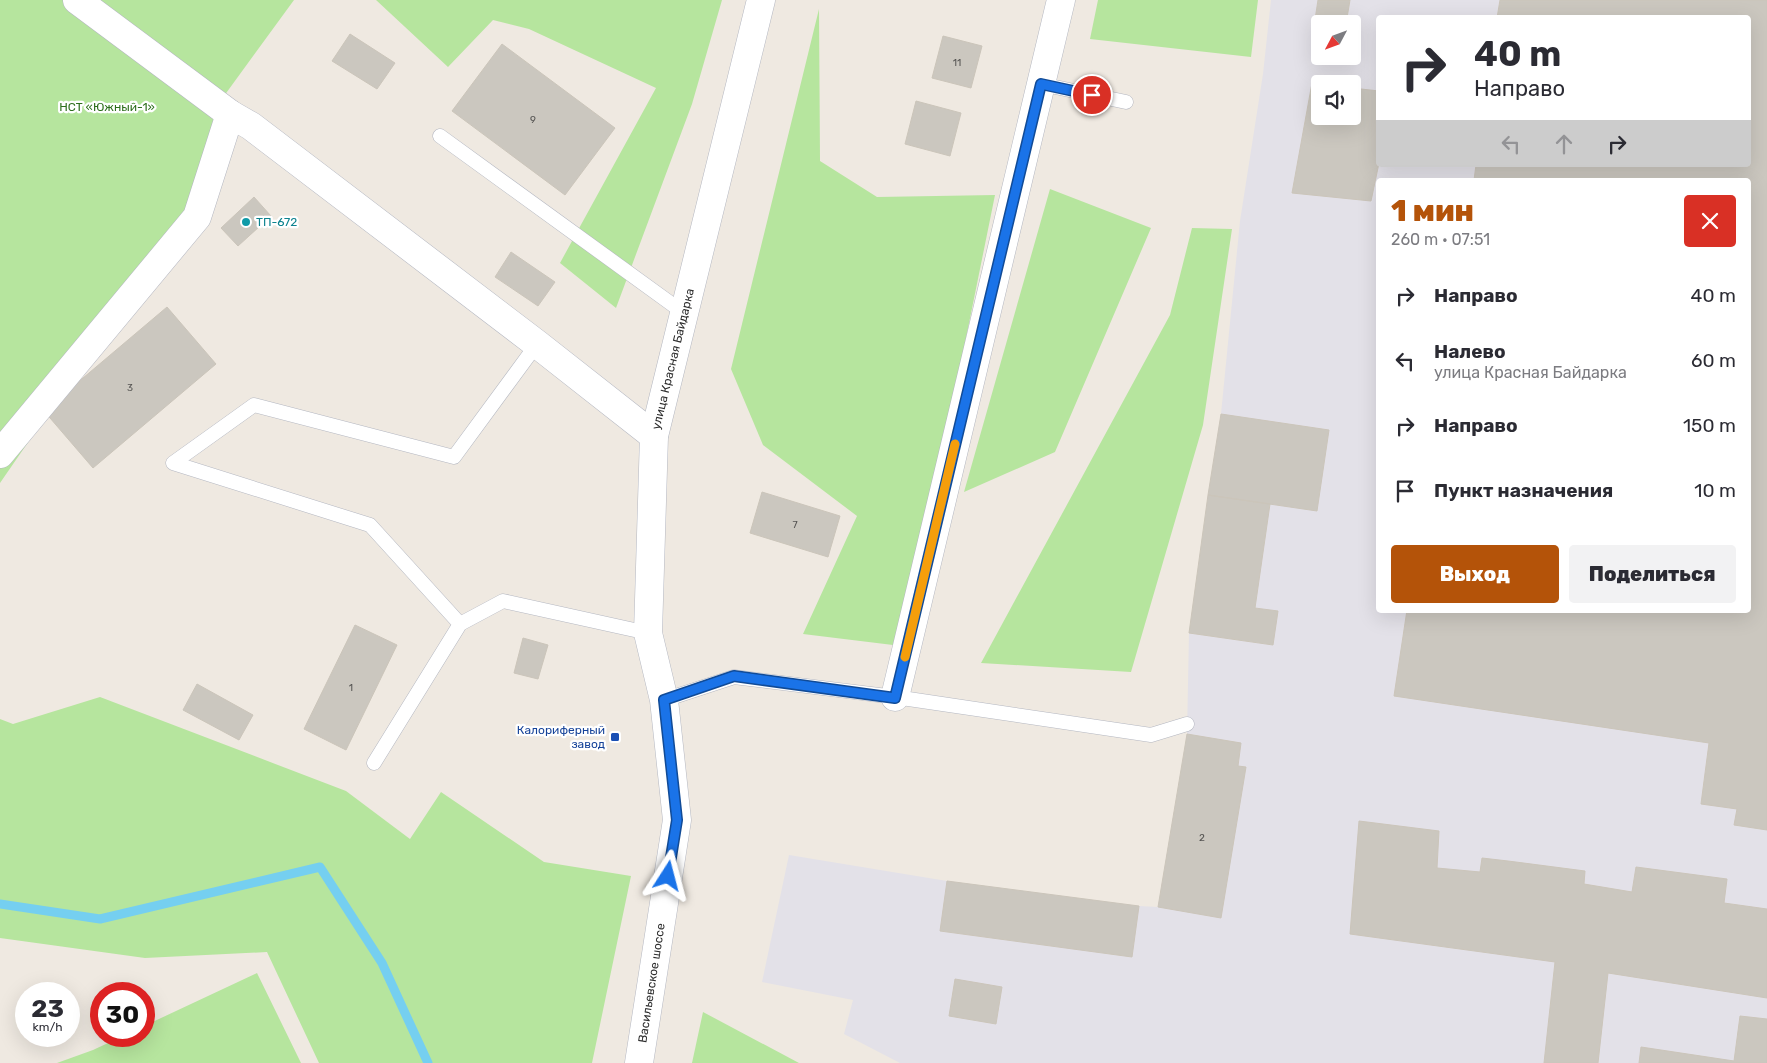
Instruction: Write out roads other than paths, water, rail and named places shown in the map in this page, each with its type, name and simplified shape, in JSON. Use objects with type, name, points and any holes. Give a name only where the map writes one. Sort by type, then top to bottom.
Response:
[{"type":"street","points":[[77,0],[230,114],[251,126],[538,344],[654,436]]},
{"type":"street","name":"улица Красная Байдарка","points":[[665,712],[648,633],[654,436],[760,0]]},
{"type":"street","points":[[895,698],[1061,0]]},
{"type":"street","points":[[0,454],[198,217],[230,114]]},
{"type":"street","name":"Васильевское шоссе","points":[[639,1063],[677,820],[665,712]]},
{"type":"lane","points":[[1041,84],[1126,102]]},
{"type":"lane","points":[[440,136],[684,313]]},
{"type":"lane","points":[[460,624],[370,525],[173,463],[254,405],[454,457],[538,344]]},
{"type":"lane","points":[[374,763],[460,624],[502,601],[648,633]]},
{"type":"lane","points":[[665,712],[734,676],[1151,735],[1187,724]]},
{"type":"waterway","points":[[0,904],[100,919],[320,867],[382,963],[428,1063]]},
{"type":"place","name":"ТП-672","points":[[246,222]]},
{"type":"place","name":"Калориферный завод","points":[[615,737]]},
{"type":"park label","name":"НСТ «Южный-1»","points":[[107,107]]}]
